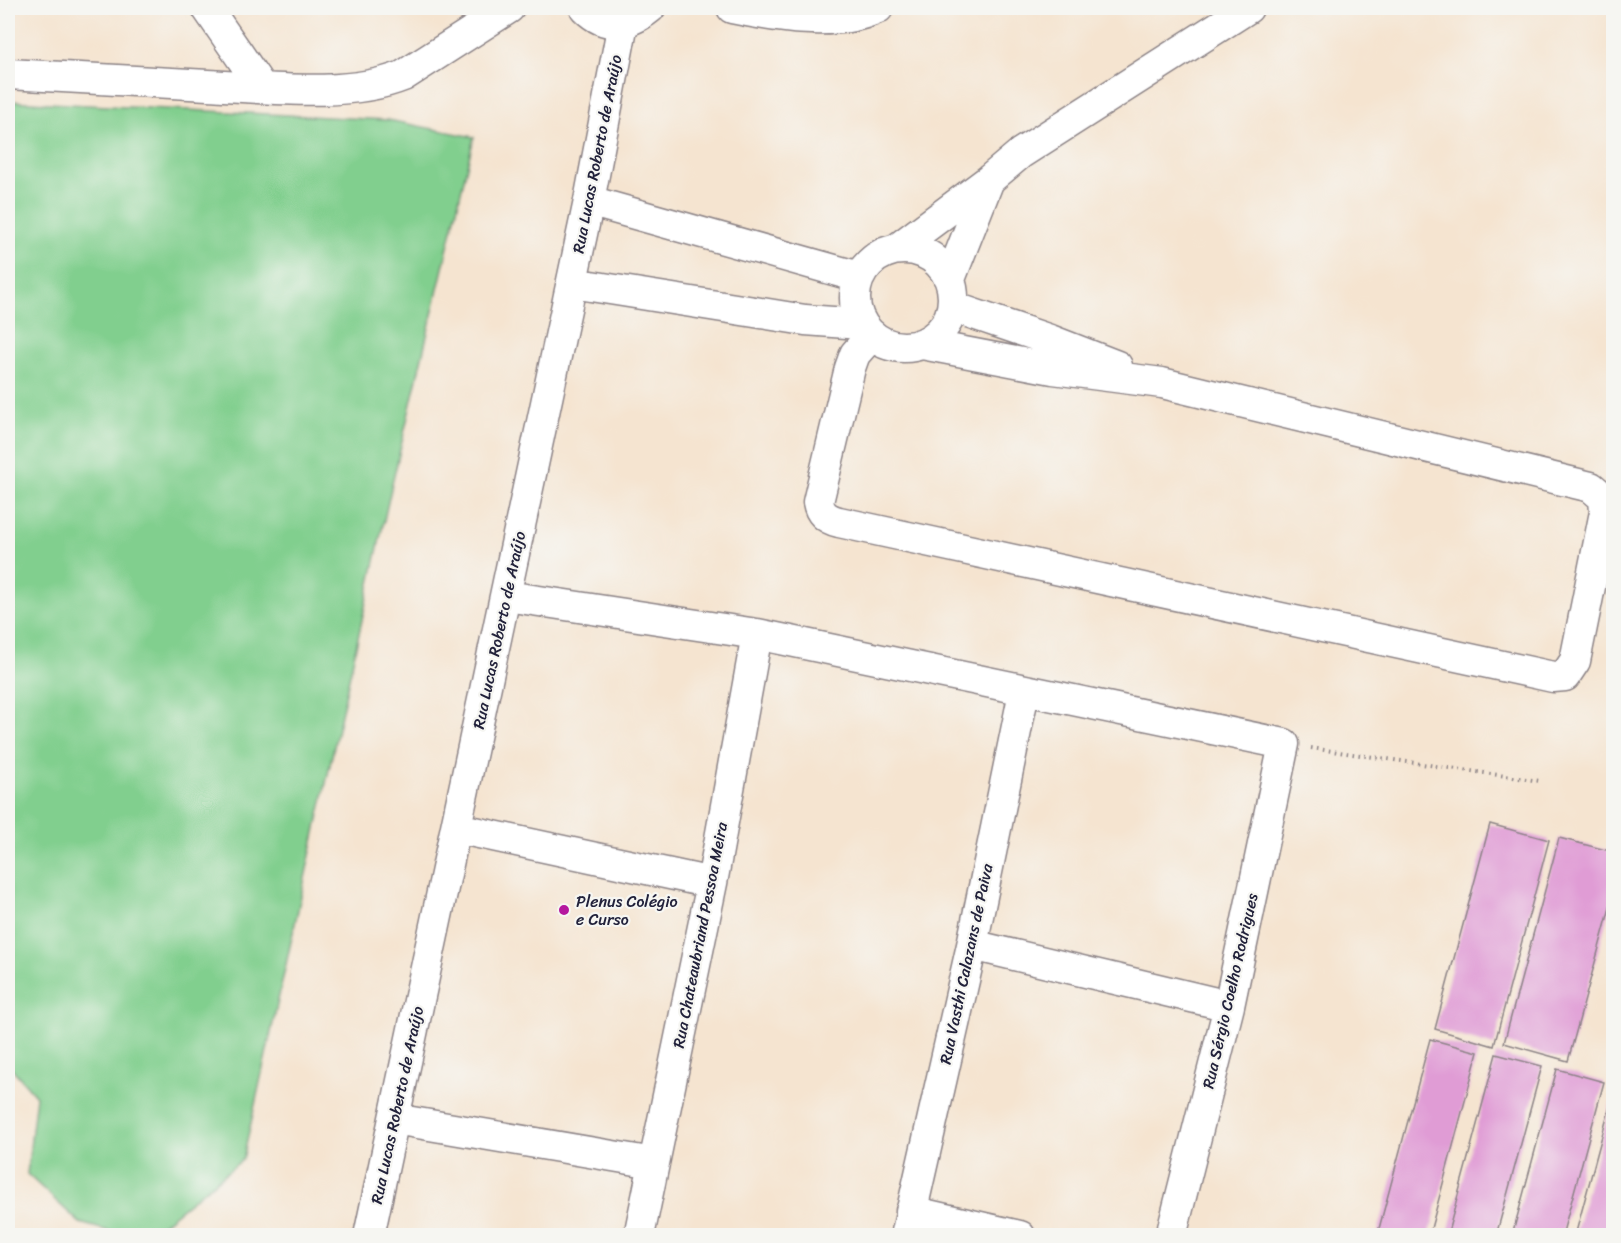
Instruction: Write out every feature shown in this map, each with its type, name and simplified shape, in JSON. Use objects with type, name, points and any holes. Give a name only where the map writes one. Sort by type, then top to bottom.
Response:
[{"type":"street","points":[[207,8],[262,88]]},
{"type":"street","points":[[585,8],[607,22],[623,23],[638,18],[650,8]]},
{"type":"street","points":[[732,8],[764,15],[812,19],[843,16],[878,8]]},
{"type":"street","points":[[866,330],[855,354],[838,412],[818,502],[819,510],[827,518],[1553,677],[1565,676],[1575,661],[1605,512],[1604,498],[1591,487],[1162,383],[1053,369],[922,344],[898,347],[885,344],[866,330],[855,309],[855,292],[859,277],[868,263],[882,253],[898,248],[989,180],[1021,153],[1248,8]]},
{"type":"street","points":[[8,74],[262,88],[337,89],[385,83],[403,76],[496,11]]},
{"type":"street","name":"Rua Lucas Roberto de Araújo","points":[[369,1236],[572,283],[623,23]]},
{"type":"street","points":[[922,344],[936,336],[947,323],[952,293],[989,180]]},
{"type":"street","points":[[589,201],[859,277]]},
{"type":"street","points":[[898,248],[914,249],[929,255],[941,265],[952,293],[1039,336],[1162,383]]},
{"type":"street","points":[[572,283],[866,330]]},
{"type":"street","points":[[506,596],[757,634],[1024,692],[1284,744]]},
{"type":"street","name":"Rua Chateaubriand Pessoa Meira","points":[[639,1236],[712,883],[757,634]]},
{"type":"street","name":"Rua Vasthi Calazans de Paiva","points":[[908,1223],[972,945],[1024,692]]},
{"type":"street","name":"Rua Sérgio Coelho Rodrigues","points":[[1171,1236],[1229,1006],[1284,744]]},
{"type":"street","points":[[456,828],[712,883]]},
{"type":"street","points":[[972,945],[1229,1006]]},
{"type":"street","points":[[394,1119],[654,1163]]},
{"type":"street","points":[[908,1223],[1020,1236]]},
{"type":"path","points":[[1284,744],[1540,781]]},
{"type":"green space","points":[[8,101],[388,120],[474,137],[392,484],[243,1159],[149,1235],[123,1235],[80,1223],[27,1174],[36,1096],[8,1064]]},
{"type":"building","points":[[1490,824],[1549,840],[1494,1046],[1435,1029]]},
{"type":"building","points":[[1559,838],[1614,852],[1614,893],[1568,1061],[1504,1043]]},
{"type":"building","points":[[1430,1039],[1478,1052],[1429,1236],[1377,1236]]},
{"type":"building","points":[[1496,1054],[1542,1066],[1496,1236],[1447,1236]]},
{"type":"building","points":[[1557,1069],[1604,1082],[1562,1236],[1512,1236]]},
{"type":"building","points":[[1613,1095],[1614,1236],[1575,1236]]},
{"type":"place","name":"Plenus Colégio e Curso","points":[[564,910]]}]
